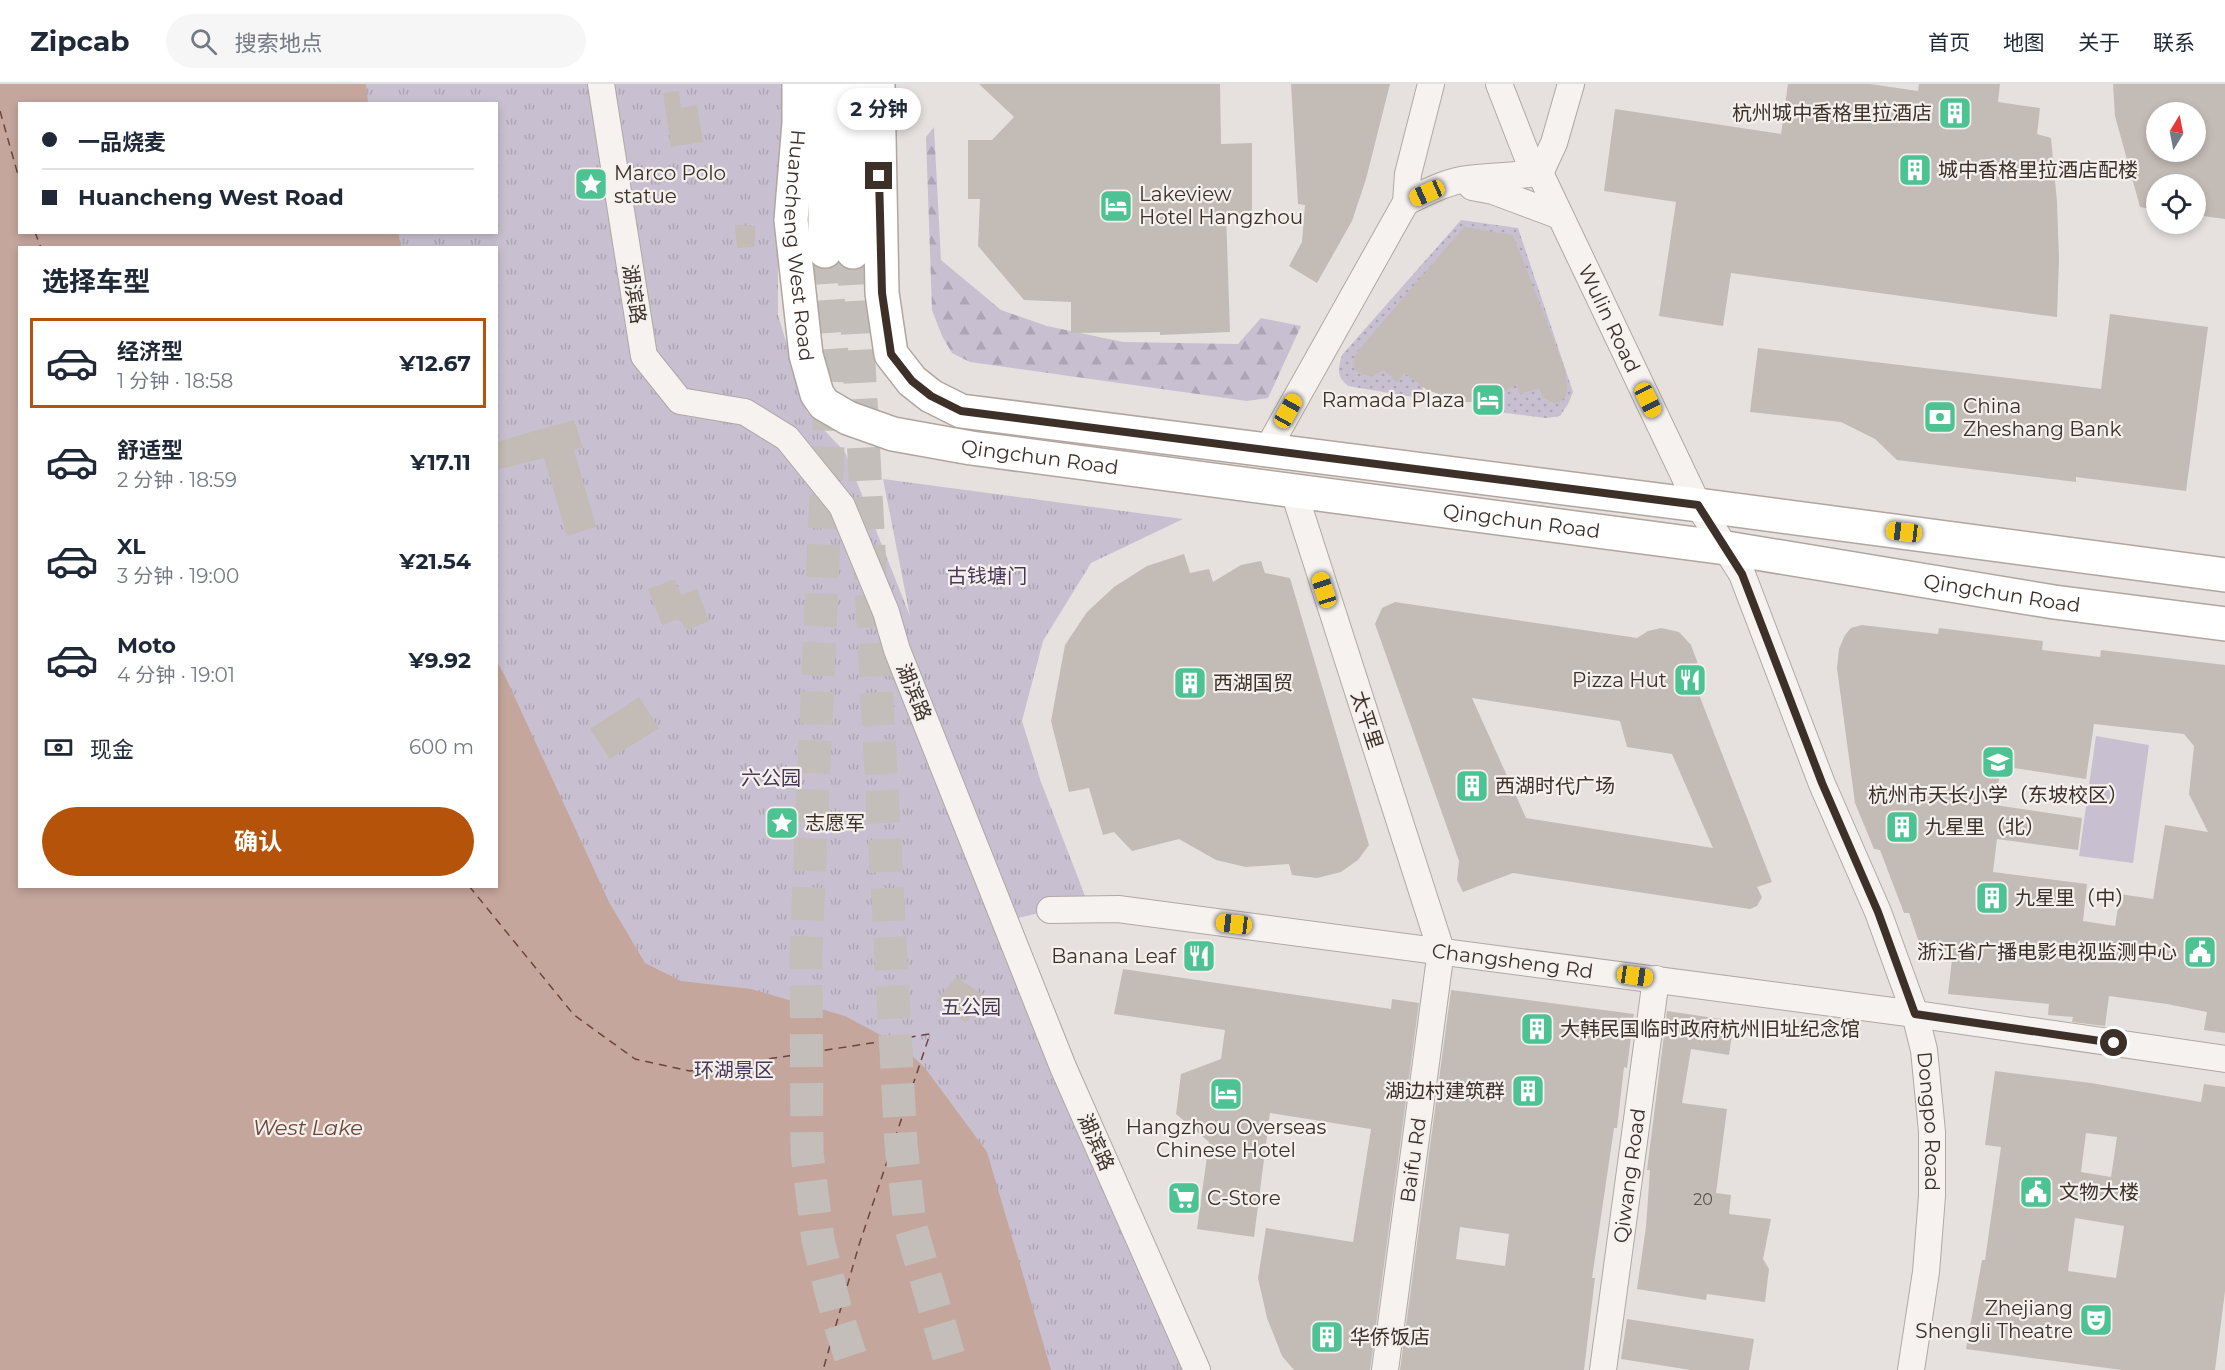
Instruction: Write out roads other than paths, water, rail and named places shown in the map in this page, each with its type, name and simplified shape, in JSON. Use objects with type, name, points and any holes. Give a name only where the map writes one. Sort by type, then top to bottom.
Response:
[{"type":"main road","name":"Huancheng West Road","points":[[799,84],[799,123],[791,220],[806,355],[817,394],[824,404]]},
{"type":"main road","name":"Huancheng West Road","points":[[825,84],[839,252],[852,84]]},
{"type":"main road","name":"Qingchun Road","points":[[878,84],[882,293],[891,354],[912,381],[931,396],[961,411],[2225,575]]},
{"type":"main road","name":"Qingchun Road","points":[[824,404],[848,418],[893,434],[971,448],[1726,548],[2054,602],[2225,624]]},
{"type":"street","name":"湖滨路","points":[[601,84],[644,356],[680,401],[745,412],[787,438],[842,506],[886,612],[897,650],[1063,1067],[1197,1370]]},
{"type":"street","points":[[1267,450],[1406,202],[1408,174],[1431,84]]},
{"type":"street","name":"Wulin Road","points":[[1499,84],[1529,161],[1540,173],[1698,505],[1726,548]]},
{"type":"street","points":[[1406,202],[1448,184],[1467,179],[1505,178],[1540,173],[1554,143],[1571,84]]},
{"type":"street","points":[[1448,184],[1493,190],[1560,216]]},
{"type":"street","name":"太平里","points":[[1293,489],[1441,950]]},
{"type":"street","name":"Dongpo Road","points":[[1726,548],[1742,574],[1822,783],[1878,912],[1915,1014],[1924,1050],[1932,1153],[1926,1272],[1911,1370]]},
{"type":"street","name":"Changsheng Rd","points":[[1050,910],[1118,909],[1915,1014],[2225,1059]]},
{"type":"street","name":"Baifu Rd","points":[[1385,1370],[1441,950]]},
{"type":"street","name":"Qiwang Road","points":[[1603,1370],[1656,979]]},
{"type":"water","name":"West Lake","points":[[0,84],[366,84],[368,102],[18,102],[18,234],[398,234],[401,246],[18,246],[18,888],[498,888],[498,664],[609,902],[645,963],[681,981],[751,989],[845,1016],[903,1047],[925,1068],[987,1152],[1051,1370],[0,1370]]},
{"type":"tunnel","points":[[825,251],[832,355],[806,951],[807,1153],[818,1240],[837,1315],[855,1370]]},
{"type":"tunnel","points":[[853,252],[901,1144],[910,1225],[953,1370]]},
{"type":"place","name":"杭州城中香格里拉酒店","points":[[1955,113]]},
{"type":"place","name":"城中香格里拉酒店配楼","points":[[1915,170]]},
{"type":"place","name":"Marco Polo statue","points":[[591,184]]},
{"type":"place","name":"Lakeview Hotel Hangzhou","points":[[1116,206]]},
{"type":"place","name":"Ramada Plaza","points":[[1488,400]]},
{"type":"place","name":"China Zheshang Bank","points":[[1940,417]]},
{"type":"place","name":"Pizza Hut","points":[[1690,680]]},
{"type":"place","name":"西湖国贸","points":[[1190,683]]},
{"type":"place","name":"杭州市天长小学（东坡校区）","points":[[1998,762]]},
{"type":"place","name":"西湖时代广场","points":[[1472,786]]},
{"type":"place","name":"志愿军","points":[[782,823]]},
{"type":"place","name":"九星里（北）","points":[[1902,827]]},
{"type":"place","name":"九星里（中）","points":[[1992,898]]},
{"type":"place","name":"浙江省广播电影电视监测中心","points":[[2200,952]]},
{"type":"place","name":"Banana Leaf","points":[[1199,956]]},
{"type":"place","name":"大韩民国临时政府杭州旧址纪念馆","points":[[1537,1029]]},
{"type":"place","name":"湖边村建筑群","points":[[1528,1091]]},
{"type":"place","name":"Hangzhou Overseas Chinese Hotel","points":[[1226,1094]]},
{"type":"place","name":"文物大楼","points":[[2036,1192]]},
{"type":"place","name":"C-Store","points":[[1184,1198]]},
{"type":"place","name":"Zhejiang Shengli Theatre","points":[[2096,1320]]},
{"type":"place","name":"华侨饭店","points":[[1327,1337]]},
{"type":"park label","name":"古钱塘门","points":[[987,576]]},
{"type":"park label","name":"六公园","points":[[771,778]]},
{"type":"park label","name":"五公园","points":[[971,1007]]},
{"type":"park label","name":"环湖景区","points":[[734,1070]]}]
